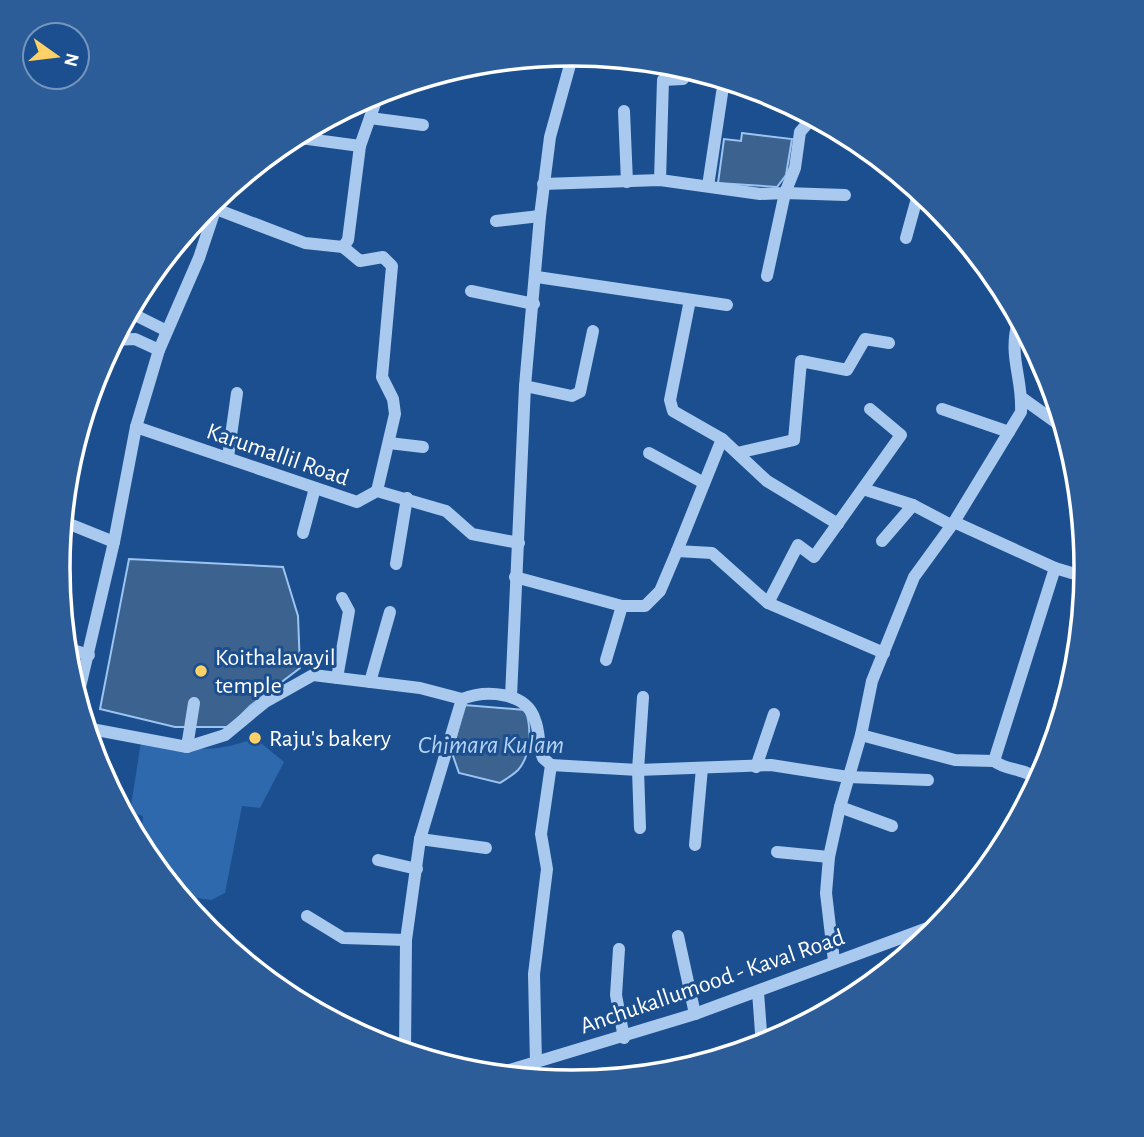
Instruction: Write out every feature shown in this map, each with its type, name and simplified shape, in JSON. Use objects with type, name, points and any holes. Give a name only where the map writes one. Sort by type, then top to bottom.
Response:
[{"type":"street","points":[[511,696],[525,386],[537,277],[540,216],[550,137],[570,66]]},
{"type":"street","points":[[660,180],[663,80],[682,79]]},
{"type":"street","points":[[708,186],[722,90]]},
{"type":"street","points":[[343,247],[348,240],[360,146],[374,108]]},
{"type":"street","points":[[624,111],[627,182]]},
{"type":"street","points":[[370,118],[423,125]]},
{"type":"street","points":[[767,276],[785,193],[795,168],[800,132],[806,125]]},
{"type":"street","points":[[312,140],[360,146]]},
{"type":"street","points":[[543,184],[660,180],[760,194],[845,195]]},
{"type":"street","points":[[906,238],[916,203]]},
{"type":"street","points":[[220,211],[305,243],[343,247],[360,261],[383,257],[392,266],[382,367],[395,414],[377,491]]},
{"type":"street","points":[[496,221],[540,216]]},
{"type":"street","points":[[83,678],[114,542],[136,427],[159,350],[199,258],[207,225]]},
{"type":"street","points":[[537,277],[727,305]]},
{"type":"street","points":[[471,291],[534,304]]},
{"type":"street","points":[[690,300],[670,406],[673,411],[722,439],[767,481],[838,524]]},
{"type":"street","points":[[138,316],[167,331]]},
{"type":"street","points":[[525,386],[572,396],[580,392],[593,331]]},
{"type":"street","points":[[834,961],[826,893],[829,857],[861,735],[872,681],[914,577],[953,524],[1021,412],[1022,398],[1013,360],[1015,332]]},
{"type":"street","points":[[125,339],[135,339],[159,350]]},
{"type":"street","points":[[737,453],[794,440],[801,361],[847,370],[865,339],[889,343]]},
{"type":"street","points":[[228,457],[237,393]]},
{"type":"street","points":[[1022,398],[1051,418]]},
{"type":"street","points":[[768,603],[798,545],[814,557],[901,435],[870,409]]},
{"type":"street","points":[[942,410],[1009,432]]},
{"type":"street","name":"Karumallil Road","points":[[136,427],[357,502],[377,491],[407,498],[446,511],[472,534],[519,543]]},
{"type":"street","points":[[515,577],[622,606],[645,606],[660,591],[722,439]]},
{"type":"street","points":[[389,443],[423,447]]},
{"type":"street","points":[[649,453],[704,483]]},
{"type":"street","points":[[303,533],[315,488]]},
{"type":"street","points":[[863,489],[913,505],[1055,568],[1074,574]]},
{"type":"street","points":[[396,564],[407,498]]},
{"type":"street","points":[[882,541],[913,505]]},
{"type":"street","points":[[72,525],[114,542]]},
{"type":"street","points":[[677,551],[712,553],[768,603],[884,653]]},
{"type":"street","points":[[995,761],[1055,568]]},
{"type":"street","points":[[337,678],[349,611],[342,598]]},
{"type":"street","points":[[606,660],[622,606]]},
{"type":"street","points":[[370,682],[390,612]]},
{"type":"street","points":[[77,651],[89,655]]},
{"type":"street","points":[[97,730],[187,747],[225,735],[265,702],[313,675],[421,688],[462,699],[478,693],[511,696],[525,705],[535,718],[539,749],[543,758],[551,765],[638,770],[771,765],[848,777],[928,780]]},
{"type":"street","points":[[640,828],[638,770],[643,697]]},
{"type":"street","points":[[405,1042],[406,940],[420,839],[462,699]]},
{"type":"street","points":[[187,747],[194,703]]},
{"type":"street","points":[[756,767],[774,714]]},
{"type":"street","points":[[861,735],[954,760],[995,761],[1004,767],[1030,774]]},
{"type":"street","points":[[536,1063],[534,974],[547,869],[541,834],[551,765]]},
{"type":"street","points":[[695,845],[702,768]]},
{"type":"street","points":[[840,807],[891,826]]},
{"type":"street","points":[[420,839],[486,848]]},
{"type":"street","points":[[777,852],[829,857]]},
{"type":"street","points":[[378,860],[416,869]]},
{"type":"street","points":[[307,916],[343,938],[406,940]]},
{"type":"street","name":"Anchukallumood - Kaval Road","points":[[521,1067],[624,1038],[758,992],[834,961],[915,935]]},
{"type":"street","points":[[678,936],[695,1014]]},
{"type":"street","points":[[619,949],[616,995],[624,1038]]},
{"type":"street","points":[[758,992],[761,1033]]},
{"type":"shaded area","points":[[255,738],[284,762],[260,808],[242,806],[225,893],[211,900],[194,897],[142,827],[143,816],[134,813],[131,807],[141,742],[199,749],[241,743]]},
{"type":"water","points":[[742,133],[792,139],[786,175],[777,187],[718,183],[724,139],[741,141]]},
{"type":"water","points":[[129,559],[283,567],[298,616],[300,668],[250,706],[229,727],[175,727],[100,709]]},
{"type":"water","name":"Chimara Kulam","points":[[464,705],[525,710],[529,732],[526,757],[518,770],[500,783],[459,773],[452,753]]},
{"type":"place","name":"Koithalavayil temple","points":[[201,671]]},
{"type":"place","name":"Raju's bakery","points":[[255,738]]}]
